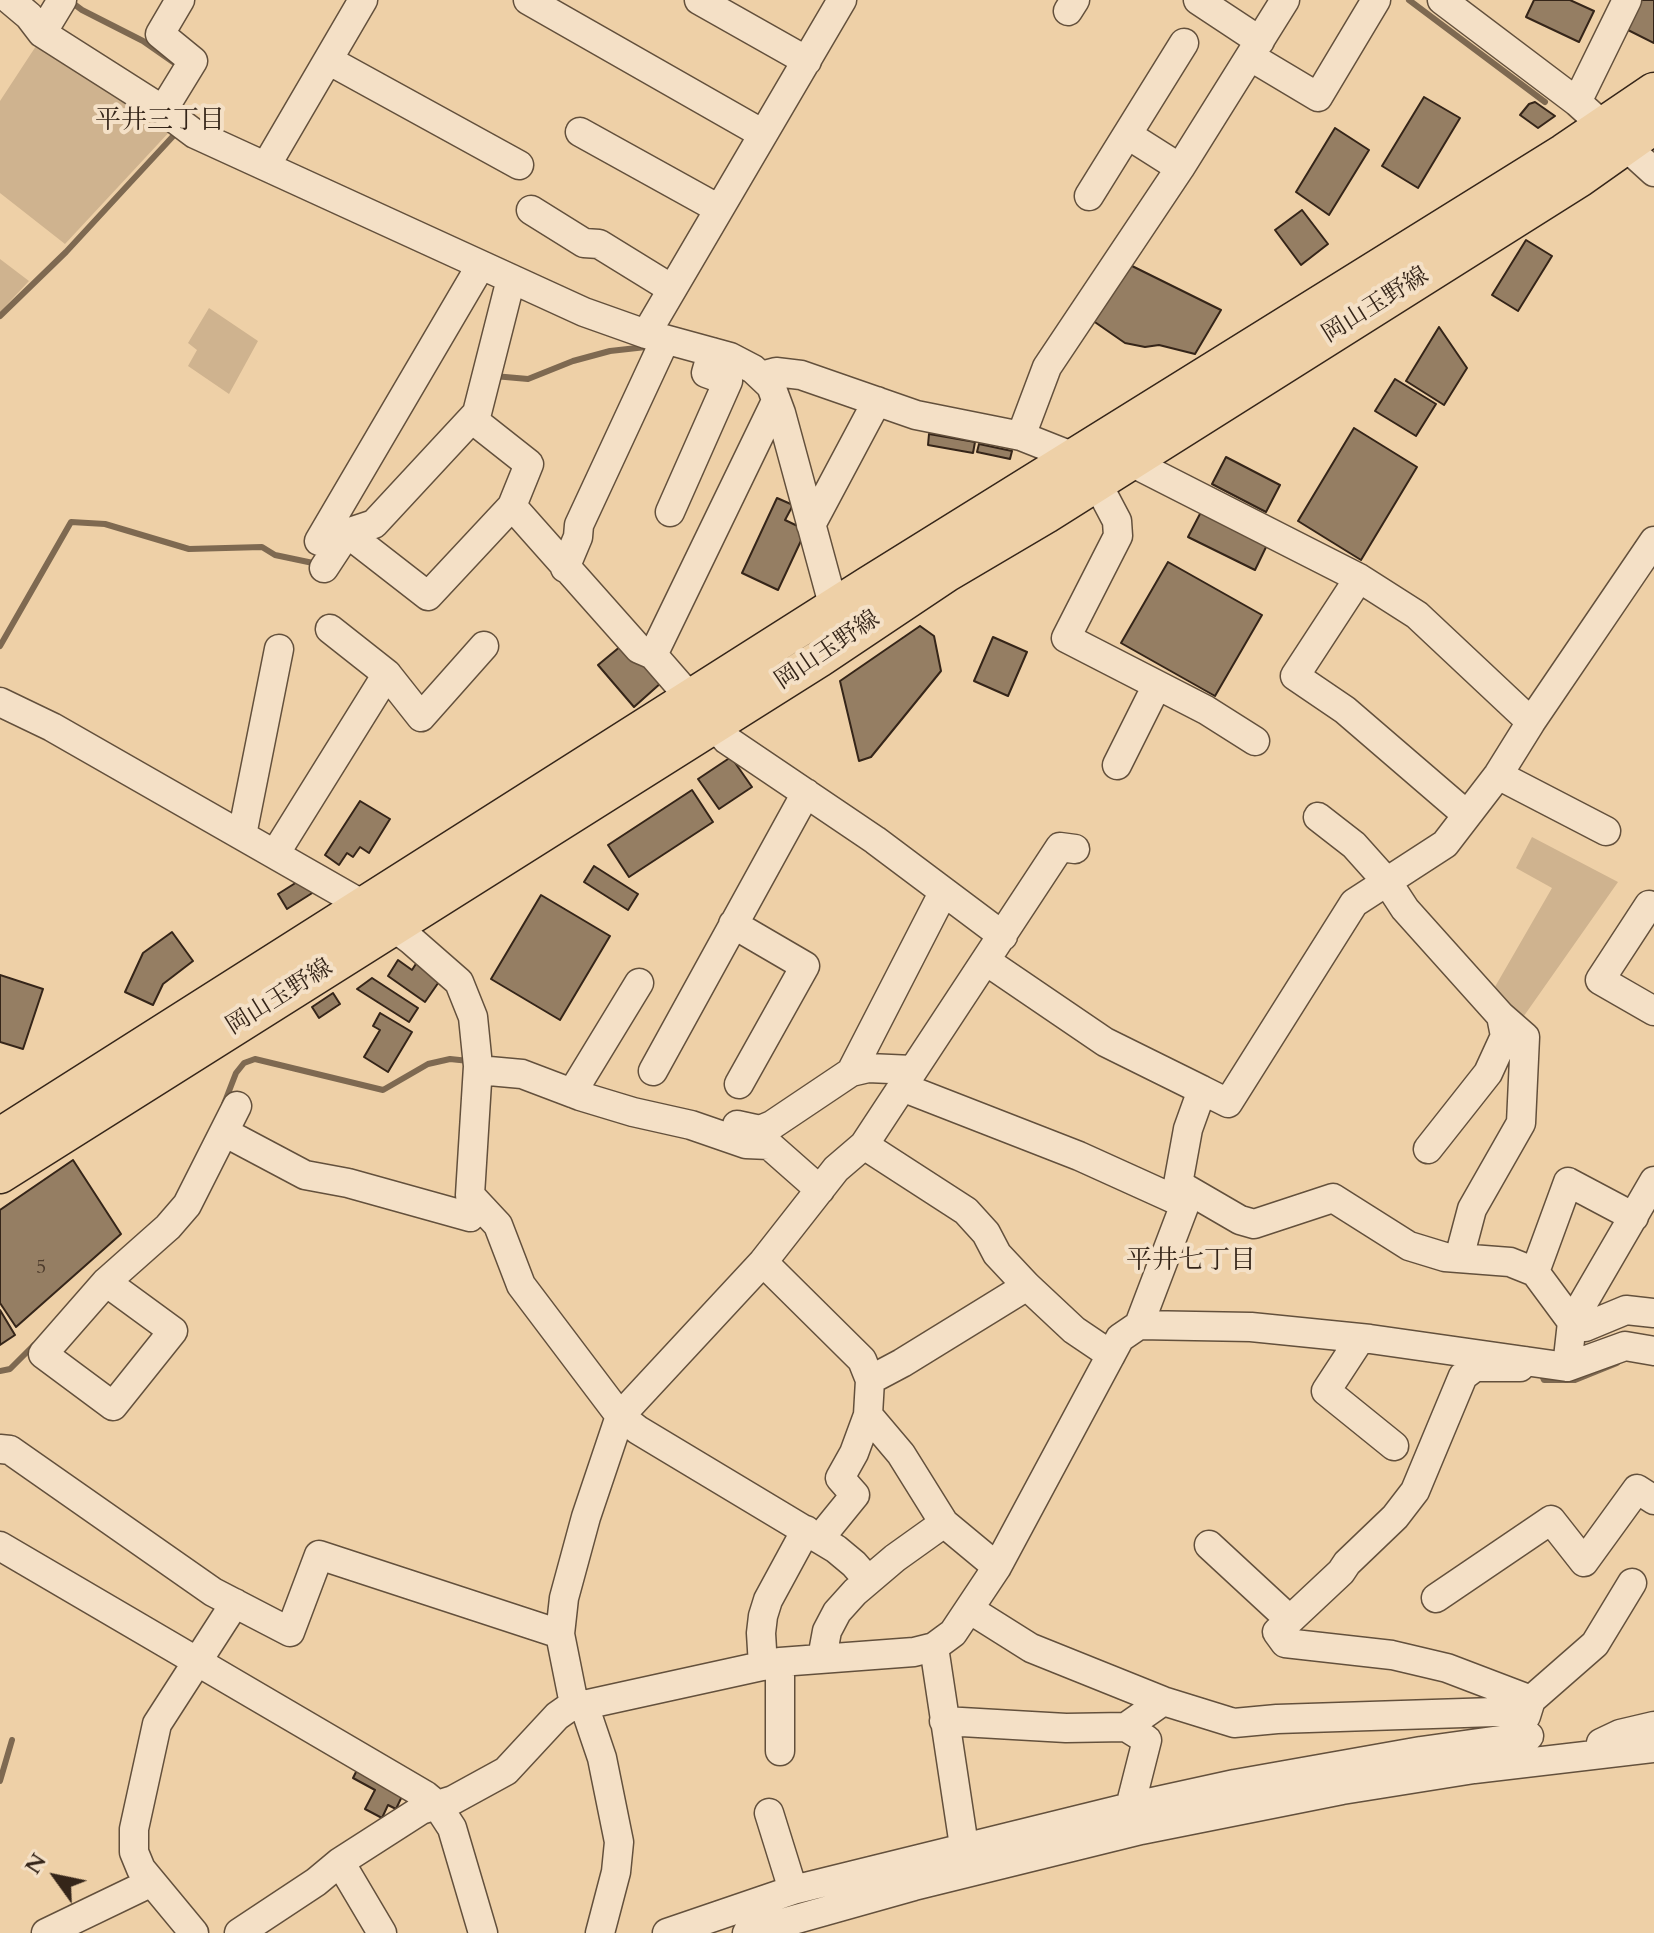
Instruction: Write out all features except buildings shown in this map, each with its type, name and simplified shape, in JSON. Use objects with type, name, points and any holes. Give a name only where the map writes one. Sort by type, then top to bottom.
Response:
[{"type":"main road","name":"岡山玉野線","points":[[703,711],[840,644],[946,574],[1085,470],[1129,461],[1579,179],[1621,142],[1654,91]]},
{"type":"main road","name":"岡山玉野線","points":[[0,1175],[379,916],[703,711],[834,608],[1085,470],[1621,142],[1654,126]]},
{"type":"main road","name":"岡山玉野線","points":[[0,1136],[379,916]]},
{"type":"street","points":[[10,0],[29,16],[42,33],[163,110],[195,134],[584,312],[710,359],[730,357],[753,369],[771,386],[776,401],[834,608],[840,644]]},
{"type":"street","points":[[42,33],[62,0]]},
{"type":"street","points":[[163,110],[193,61],[160,34],[180,0]]},
{"type":"street","points":[[266,166],[363,0]]},
{"type":"street","points":[[528,0],[763,134]]},
{"type":"street","points":[[699,0],[807,61]]},
{"type":"street","points":[[565,568],[578,537],[579,525],[657,341],[672,289],[842,0]]},
{"type":"street","points":[[1198,0],[1254,42],[1318,97],[1376,0]]},
{"type":"street","points":[[1021,436],[1047,367],[1254,42],[1285,0]]},
{"type":"street","points":[[1621,142],[1627,0]]},
{"type":"street","points":[[1458,5],[1621,142]]},
{"type":"street","points":[[1089,196],[1184,43]]},
{"type":"street","points":[[328,60],[519,165]]},
{"type":"street","points":[[580,132],[719,209]]},
{"type":"street","points":[[1128,135],[1175,165]]},
{"type":"street","points":[[531,210],[584,243],[599,244],[672,289]]},
{"type":"street","points":[[481,265],[322,554],[347,533],[374,524],[477,413],[511,279]]},
{"type":"street","points":[[670,512],[728,381],[706,373],[710,359]]},
{"type":"street","points":[[761,376],[776,372],[801,375],[873,407],[1021,436],[1085,470],[1117,521],[1118,536],[1066,638],[1206,710],[1255,741]]},
{"type":"street","points":[[653,655],[776,401]]},
{"type":"street","points":[[811,525],[873,407]]},
{"type":"street","points":[[347,533],[428,596],[512,506],[529,464],[472,419]]},
{"type":"street","points":[[1129,461],[1359,578],[1417,615],[1531,722]]},
{"type":"street","points":[[512,506],[639,649],[653,655],[727,740],[875,840],[1003,936]]},
{"type":"street","points":[[986,961],[1105,1042],[1228,1103],[1354,903],[1445,844],[1498,775],[1654,541]]},
{"type":"street","points":[[1359,578],[1295,676],[1345,710],[1467,815]]},
{"type":"street","points":[[330,629],[387,674],[421,717],[484,646]]},
{"type":"street","points":[[242,835],[279,649]]},
{"type":"street","points":[[275,854],[387,674]]},
{"type":"street","points":[[1117,765],[1157,685]]},
{"type":"street","points":[[0,702],[52,727],[379,916],[459,982],[473,1017],[478,1062],[470,1195],[498,1225],[521,1285],[620,1416],[638,1430],[813,1534],[854,1564],[868,1580]]},
{"type":"street","points":[[1498,775],[1606,831]]},
{"type":"street","points":[[806,793],[733,924],[653,1085],[687,1116],[746,1144],[769,1145],[820,1190]]},
{"type":"street","points":[[1318,817],[1354,845],[1388,883],[1405,909],[1501,1016],[1525,1037],[1521,1123],[1472,1209],[1459,1258]]},
{"type":"street","points":[[600,1933],[616,1872],[619,1842],[602,1758],[579,1704],[560,1634],[564,1598],[582,1530],[620,1416],[763,1262],[836,1169],[864,1145],[1060,847],[1075,849]]},
{"type":"street","points":[[851,1072],[943,893]]},
{"type":"street","points":[[1654,908],[1649,905],[1600,980],[1654,1011]]},
{"type":"street","points":[[733,924],[805,966],[739,1084]]},
{"type":"street","points":[[577,1085],[639,983]]},
{"type":"street","points":[[1428,1149],[1488,1073],[1505,1036],[1501,1016]]},
{"type":"street","points":[[478,1062],[577,1085],[633,1112],[687,1116],[760,1130],[851,1072],[868,1068],[907,1079],[1079,1156],[1182,1194],[1240,1220],[1254,1224],[1333,1198],[1409,1246],[1445,1257],[1510,1262],[1535,1272],[1572,1322],[1585,1327],[1626,1310],[1654,1313]]},
{"type":"street","points":[[1139,1325],[1182,1194],[1188,1129],[1202,1090]]},
{"type":"street","points":[[106,1282],[173,1331],[113,1406],[43,1354],[106,1282],[168,1227],[187,1205],[237,1106]]},
{"type":"street","points":[[224,1132],[305,1175],[348,1183],[470,1217],[480,1206]]},
{"type":"street","points":[[864,1145],[966,1211],[986,1233],[997,1254],[1027,1286],[1074,1330],[1111,1355]]},
{"type":"street","points":[[1567,1367],[1572,1322],[1654,1181]]},
{"type":"street","points":[[1535,1272],[1568,1182],[1634,1217]]},
{"type":"street","points":[[763,1262],[862,1360],[870,1380],[868,1415],[854,1453],[840,1478],[855,1495],[813,1534],[768,1600],[763,1616],[761,1633],[772,1664],[780,1751]]},
{"type":"street","points":[[870,1380],[1027,1286]]},
{"type":"street","points":[[239,1933],[421,1810],[453,1800],[506,1771],[557,1716],[579,1704],[772,1664],[914,1652],[934,1647],[953,1633],[997,1567],[1120,1338],[1139,1325],[1251,1327],[1567,1367],[1625,1346],[1654,1351]]},
{"type":"street","points":[[1360,1339],[1326,1391],[1394,1446]]},
{"type":"street","points":[[1525,1361],[1520,1367],[1475,1367],[1463,1376],[1415,1491],[1395,1517],[1277,1632],[1285,1643],[1392,1655],[1434,1664],[1528,1716]]},
{"type":"street","points":[[868,1415],[901,1454],[944,1523],[997,1567]]},
{"type":"street","points":[[0,1449],[10,1450],[213,1592],[290,1632],[319,1555],[560,1634]]},
{"type":"street","points":[[1436,1598],[1551,1520],[1584,1562],[1637,1489],[1654,1500]]},
{"type":"street","points":[[822,1658],[827,1631],[837,1612],[868,1580],[944,1523]]},
{"type":"street","points":[[1209,1545],[1289,1619]]},
{"type":"street","points":[[0,1546],[411,1785],[437,1805],[452,1828],[483,1933]]},
{"type":"street","points":[[1474,1769],[1595,1644],[1632,1583]]},
{"type":"street","points":[[194,1933],[150,1883],[134,1852],[134,1829],[157,1724],[235,1603]]},
{"type":"street","points":[[969,1609],[1031,1648],[1163,1701],[1234,1723],[1277,1719],[1528,1716]]},
{"type":"street","points":[[934,1647],[960,1847]]},
{"type":"street","points":[[1126,1727],[1163,1701]]},
{"type":"street","points":[[667,1933],[793,1890],[960,1847],[1266,1778],[1421,1751],[1528,1716]]},
{"type":"street","points":[[944,1721],[1066,1728],[1126,1727],[1147,1740],[1130,1807]]},
{"type":"street","points":[[1567,1758],[1620,1734],[1654,1726]]},
{"type":"street","points":[[747,1933],[914,1886],[1141,1830],[1342,1790],[1474,1769],[1654,1748]]},
{"type":"street","points":[[769,1813],[793,1890]]},
{"type":"street","points":[[914,1886],[913,1877],[960,1847]]},
{"type":"street","points":[[340,1862],[382,1933]]},
{"type":"street","points":[[46,1933],[150,1883]]},
{"type":"shaded area","points":[[38,43],[172,129],[65,244],[0,193],[0,101]]},
{"type":"shaded area","points":[[0,259],[29,281],[0,312]]},
{"type":"shaded area","points":[[209,308],[258,341],[229,394],[188,366],[197,350],[188,343]]},
{"type":"shaded area","points":[[1532,837],[1618,882],[1519,1023],[1492,992],[1552,888],[1516,868]]},
{"type":"waterway","points":[[1409,0],[1545,102]]},
{"type":"waterway","points":[[70,1],[143,41],[173,62]]},
{"type":"waterway","points":[[0,316],[66,252],[176,133]]},
{"type":"waterway","points":[[494,376],[528,379],[573,361],[610,351],[646,347]]},
{"type":"waterway","points":[[0,646],[71,522],[105,524],[189,549],[262,547],[275,555],[313,563],[317,560]]},
{"type":"waterway","points":[[224,1104],[236,1073],[244,1063],[255,1059],[383,1090],[428,1064],[450,1059],[469,1061]]},
{"type":"waterway","points":[[0,1371],[10,1369],[34,1345]]},
{"type":"waterway","points":[[1541,1373],[1544,1380],[1575,1380],[1617,1363]]},
{"type":"waterway","points":[[0,1781],[12,1740]]},
{"type":"district","name":"平井三丁目","points":[[160,122]]},
{"type":"district","name":"平井七丁目","points":[[1191,1262]]}]
